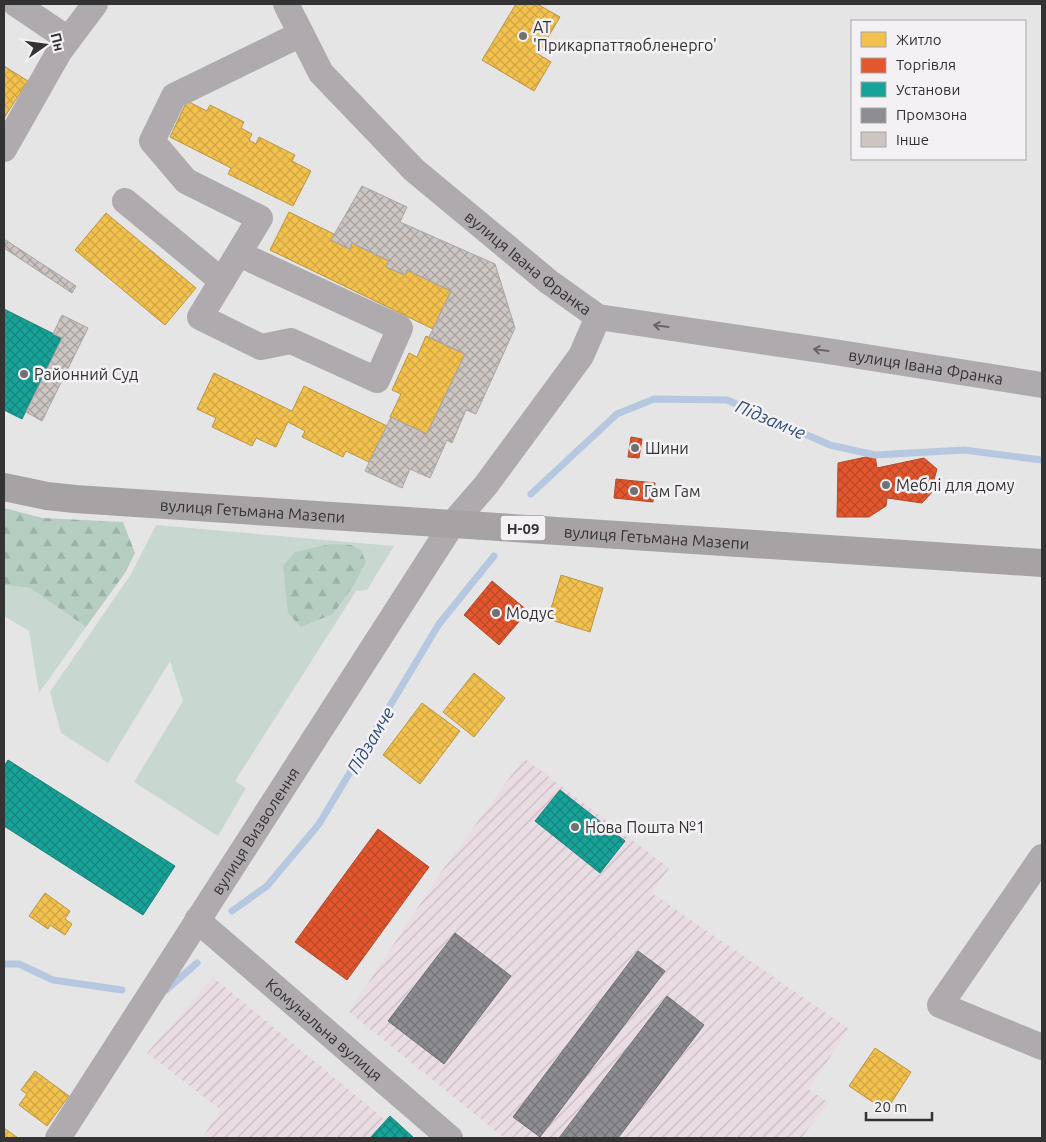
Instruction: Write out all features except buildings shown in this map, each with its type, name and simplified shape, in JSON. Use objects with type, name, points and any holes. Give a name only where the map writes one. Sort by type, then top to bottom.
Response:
[{"type":"main road","name":"вулиця Гетьмана Мазепи","points":[[4,487],[47,496],[76,499],[1042,563]]},
{"type":"street","points":[[16,4],[68,39]]},
{"type":"street","points":[[4,149],[58,52],[95,4]]},
{"type":"street","name":"вулиця Івана Франка","points":[[286,4],[321,73],[414,170],[549,282],[598,317],[834,352],[1042,386]]},
{"type":"street","points":[[239,254],[400,328],[377,380],[291,341],[261,347],[200,317],[260,218],[186,182],[152,141],[174,96],[301,34]]},
{"type":"street","points":[[125,201],[222,281]]},
{"type":"street","name":"вулиця Визволення","points":[[58,1138],[453,524],[486,485],[581,356],[598,317]]},
{"type":"street","points":[[1042,858],[940,1005],[1042,1047]]},
{"type":"street","name":"Комунальна вулиця","points":[[197,920],[450,1138]]},
{"type":"shaded area","points":[[156,525],[394,546],[367,590],[356,591],[235,781],[246,788],[218,836],[134,782],[183,701],[170,661],[108,763],[61,733],[50,692],[131,574]]},
{"type":"shaded area","points":[[4,585],[30,588],[86,627],[39,693],[29,631],[4,616]]},
{"type":"shaded area","points":[[524,758],[669,868],[652,893],[849,1029],[809,1089],[829,1103],[801,1138],[504,1138],[349,1012],[441,872]]},
{"type":"shaded area","points":[[213,977],[407,1138],[202,1138],[221,1110],[147,1053]]},
{"type":"green space","points":[[4,508],[43,518],[123,522],[135,553],[125,573],[86,627],[30,588],[4,585]]},
{"type":"green space","points":[[331,544],[351,545],[361,550],[366,562],[354,585],[333,614],[301,627],[288,613],[283,566],[295,552]]},
{"type":"waterway","name":"Підзамче","points":[[531,494],[617,414],[654,399],[727,400],[830,445],[875,455],[964,450],[1042,460]]},
{"type":"waterway","name":"Підзамче","points":[[232,911],[267,886],[319,824],[439,624],[494,556]]},
{"type":"waterway","name":"Підзамче","points":[[166,990],[197,963]]},
{"type":"waterway","name":"Підзамче","points":[[4,964],[19,964],[53,980],[122,990]]},
{"type":"place","name":"АТ 'Прикарпаттяобленерго'","points":[[523,36]]},
{"type":"place","name":"Районний Суд","points":[[24,374]]},
{"type":"place","name":"Шини","points":[[635,448]]},
{"type":"place","name":"Меблі для дому","points":[[886,485]]},
{"type":"place","name":"Гам Гам","points":[[634,491]]},
{"type":"place","name":"Модус","points":[[496,613]]},
{"type":"place","name":"Нова Пошта №1","points":[[575,827]]}]
